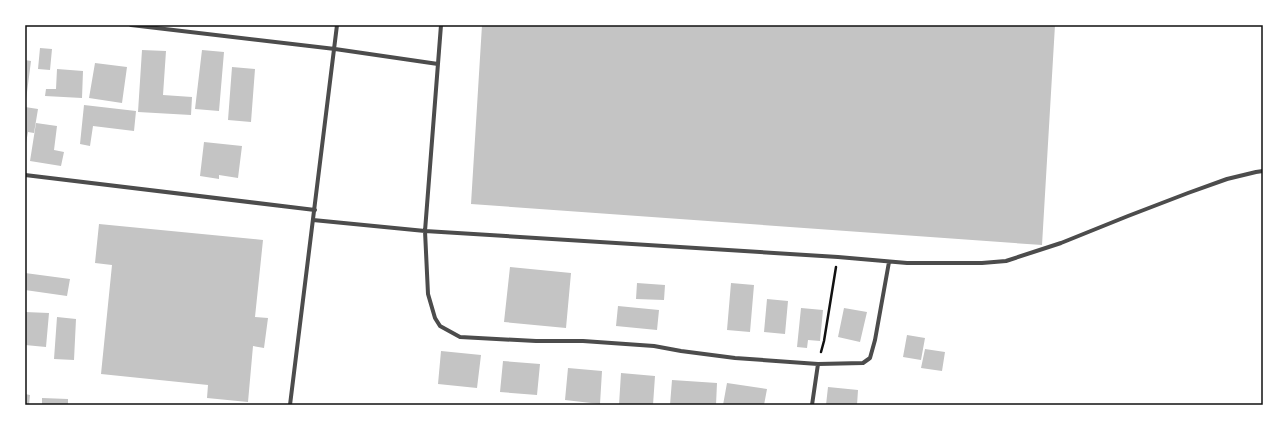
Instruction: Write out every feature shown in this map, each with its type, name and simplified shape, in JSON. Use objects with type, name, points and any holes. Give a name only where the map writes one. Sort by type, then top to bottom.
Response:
[{"type":"street","points":[[131,25],[335,48],[438,64]]},
{"type":"street","points":[[290,405],[338,25]]},
{"type":"street","points":[[441,25],[425,231],[428,294],[435,318],[440,326],[460,337],[536,341],[583,341],[654,346],[735,358],[818,364],[863,363],[870,358],[875,340],[889,262]]},
{"type":"street","points":[[313,220],[425,231],[838,257],[889,262],[982,263],[1006,261],[1061,243],[1227,179],[1263,171]]},
{"type":"street","points":[[25,175],[315,210]]},
{"type":"street","points":[[812,405],[818,364]]},
{"type":"path","points":[[818,364],[824,341],[838,257]]},
{"type":"building","points":[[482,25],[1055,25],[1042,245],[471,204]]},
{"type":"building","points":[[40,48],[52,49],[50,70],[38,69]]},
{"type":"building","points":[[142,50],[166,51],[163,95],[192,97],[191,115],[138,112]]},
{"type":"building","points":[[202,50],[224,52],[219,111],[195,109]]},
{"type":"building","points":[[25,60],[31,61],[26,100],[25,99]]},
{"type":"building","points":[[95,63],[127,67],[122,103],[89,98]]},
{"type":"building","points":[[232,67],[255,69],[251,122],[228,120]]},
{"type":"building","points":[[57,69],[83,71],[82,98],[45,96],[46,89],[56,89]]},
{"type":"building","points":[[84,105],[136,111],[134,131],[93,126],[90,146],[80,144]]},
{"type":"building","points":[[25,107],[38,109],[34,133],[28,132],[26,143]]},
{"type":"building","points":[[36,123],[57,126],[54,150],[64,152],[61,166],[30,161]]},
{"type":"building","points":[[204,142],[242,146],[238,178],[219,175],[219,179],[200,176]]},
{"type":"building","points":[[99,224],[263,240],[255,317],[268,318],[264,348],[253,346],[248,402],[207,398],[208,385],[101,374],[112,265],[95,263]]},
{"type":"building","points":[[510,267],[571,273],[566,328],[504,322]]},
{"type":"building","points":[[25,273],[70,279],[67,296],[25,290]]},
{"type":"building","points":[[637,283],[665,285],[664,300],[636,299]]},
{"type":"building","points":[[731,283],[754,285],[750,332],[727,330]]},
{"type":"building","points":[[767,299],[788,301],[785,334],[764,332]]},
{"type":"building","points":[[618,306],[659,310],[657,330],[616,326]]},
{"type":"building","points":[[801,308],[823,310],[820,341],[808,340],[807,348],[797,347]]},
{"type":"building","points":[[844,308],[867,312],[860,342],[838,337]]},
{"type":"building","points":[[25,312],[49,313],[46,347],[25,345]]},
{"type":"building","points":[[57,317],[76,319],[74,360],[54,359]]},
{"type":"building","points":[[907,335],[925,338],[921,360],[903,357]]},
{"type":"building","points":[[925,349],[945,352],[942,371],[921,368]]},
{"type":"building","points":[[441,351],[481,355],[477,388],[438,384]]},
{"type":"building","points":[[503,361],[540,364],[537,395],[500,392]]},
{"type":"building","points":[[568,368],[602,371],[600,404],[565,400]]},
{"type":"building","points":[[621,373],[655,376],[653,405],[619,405]]},
{"type":"building","points":[[672,380],[717,383],[716,405],[670,405]]},
{"type":"building","points":[[727,383],[767,389],[764,405],[723,405]]},
{"type":"building","points":[[828,387],[858,390],[857,405],[826,405]]},
{"type":"building","points":[[25,394],[30,395],[29,405],[25,405]]},
{"type":"building","points":[[42,398],[68,399],[68,405],[42,405]]}]
